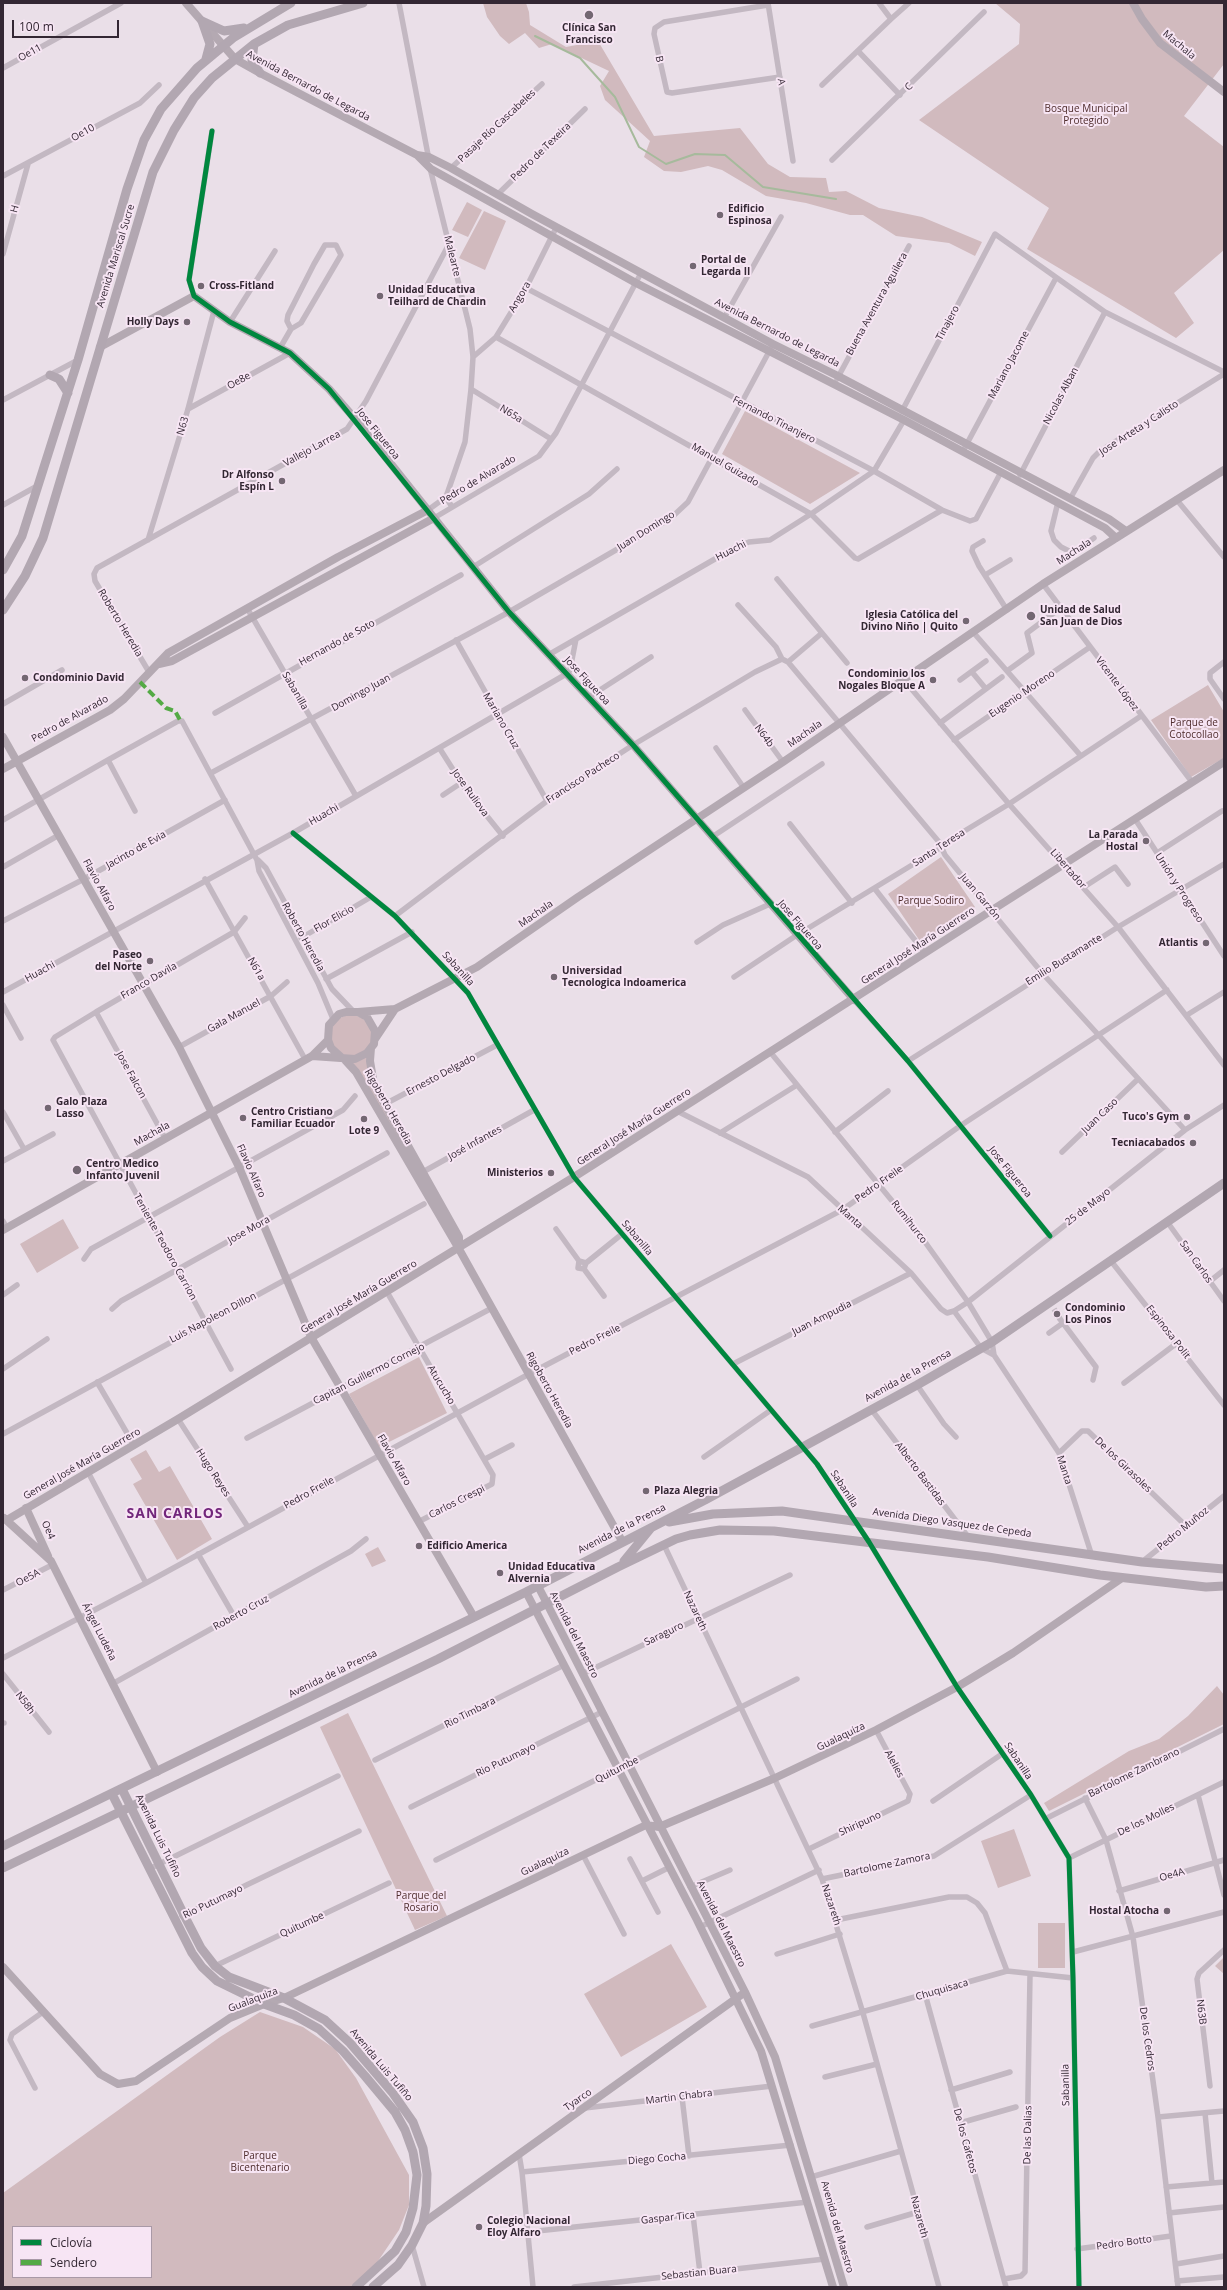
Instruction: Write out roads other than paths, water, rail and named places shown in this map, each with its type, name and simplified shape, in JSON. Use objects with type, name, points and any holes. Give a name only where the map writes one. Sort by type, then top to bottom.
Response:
[{"type":"main road","name":"Avenida Mariscal Sucre","points":[[3,570],[22,536],[68,393],[103,277],[118,219],[144,140],[161,108],[204,62],[223,45],[291,3]]},
{"type":"main road","name":"Avenida Mariscal Sucre","points":[[3,610],[25,576],[44,538],[153,172],[174,130],[194,98],[212,78],[254,44],[288,25],[363,3]]},
{"type":"main road","points":[[202,21],[226,31],[255,24]]},
{"type":"main road","points":[[202,21],[210,44],[209,54],[204,62]]},
{"type":"main road","points":[[254,44],[252,60],[260,73]]},
{"type":"main road","points":[[103,277],[119,283]]},
{"type":"main road","points":[[93,310],[110,314]]},
{"type":"main road","points":[[50,375],[59,379],[68,393]]},
{"type":"main road","name":"Avenida de la Prensa","points":[[3,1846],[526,1592],[622,1541],[640,1536],[654,1525],[705,1500],[802,1446],[917,1385],[992,1342],[1051,1306],[1111,1261],[1224,1183]]},
{"type":"main road","points":[[705,1500],[705,1507],[713,1514]]},
{"type":"main road","name":"Avenida Diego Vasquez de Cepeda","points":[[654,1525],[713,1514],[782,1511],[853,1520],[969,1539],[1090,1553],[1142,1562],[1224,1569]]},
{"type":"main road","points":[[3,1868],[122,1813],[535,1610],[618,1567],[690,1535],[720,1530],[774,1531],[869,1542],[1122,1578],[1206,1587],[1224,1586]]},
{"type":"main road","points":[[618,1567],[631,1555],[640,1536]]},
{"type":"main road","name":"Avenida Luis Tufiño","points":[[122,1789],[160,1864],[184,1916],[201,1948],[215,1966],[229,1977],[284,1998],[325,2020],[355,2048],[392,2092],[413,2122],[422,2148],[427,2174],[426,2206],[423,2223],[412,2245],[398,2265],[373,2287]]},
{"type":"main road","name":"Avenida Luis Tufiño","points":[[112,1794],[192,1953],[202,1967],[217,1981],[264,2004],[294,2015],[319,2029],[343,2051],[394,2112],[409,2141],[417,2175],[413,2208],[406,2232],[395,2251],[356,2287]]},
{"type":"main road","points":[[319,2029],[325,2020]]},
{"type":"street","name":"Oe11","points":[[3,68],[121,3]]},
{"type":"street","name":"Avenida Bernardo de Legarda","points":[[186,3],[235,59],[417,155],[431,169],[551,237],[636,284],[904,420],[1022,472],[1109,519],[1126,531]]},
{"type":"street","name":"Malearte","points":[[399,3],[431,169],[470,329],[473,357],[472,390],[465,442],[446,497]]},
{"type":"street","points":[[880,3],[891,19]]},
{"type":"street","points":[[822,85],[909,3]]},
{"type":"street","name":"Machala","points":[[1133,3],[1142,19],[1160,43],[1224,92]]},
{"type":"street","name":"A","points":[[768,4],[793,161]]},
{"type":"street","name":"B","points":[[768,4],[664,22],[655,28],[654,34],[667,92],[672,93],[780,77]]},
{"type":"street","name":"C","points":[[832,160],[984,12]]},
{"type":"street","points":[[858,51],[900,95]]},
{"type":"street","name":"Pasaje Río Cascabeles","points":[[451,168],[542,84]]},
{"type":"street","name":"Oe10","points":[[3,176],[140,103],[159,85]]},
{"type":"street","name":"Pedro de Texeira","points":[[497,195],[585,110]]},
{"type":"street","points":[[100,347],[194,296],[189,280],[212,131]]},
{"type":"street","name":"Avenida Bernardo de Legarda","points":[[417,155],[429,157],[451,168],[556,228],[902,411],[965,448],[1001,472],[1104,528],[1116,538]]},
{"type":"street","name":"H","points":[[3,254],[28,164]]},
{"type":"street","points":[[724,318],[781,217]]},
{"type":"street","name":"Angora","points":[[473,357],[496,337],[526,288],[556,228]]},
{"type":"street","name":"Tinajero","points":[[902,411],[995,234],[1056,278]]},
{"type":"street","name":"Vallejo Larrea","points":[[94,574],[97,568],[347,429],[356,420],[449,244]]},
{"type":"street","points":[[280,348],[291,329],[301,323],[341,255],[336,246],[325,245],[314,264],[288,315],[286,321],[291,329]]},
{"type":"street","name":"Buena Aventura Aguilera","points":[[834,384],[909,246]]},
{"type":"street","points":[[230,322],[275,251]]},
{"type":"street","name":"Pedro de Alvarado","points":[[159,664],[172,661],[434,518],[539,456],[551,439],[610,334],[641,273]]},
{"type":"street","points":[[1056,278],[1105,312],[1224,373]]},
{"type":"street","name":"Mariano Jacome","points":[[965,448],[1056,278]]},
{"type":"street","name":"Fernando Tinanjero","points":[[526,288],[740,403],[874,471],[942,510],[973,521],[1001,472]]},
{"type":"street","name":"Jose Figueroa","points":[[194,296],[230,322],[290,353],[329,389],[356,420],[509,612],[589,696],[908,1061],[1050,1236]]},
{"type":"street","name":"N63","points":[[148,540],[188,409],[214,311]]},
{"type":"street","name":"Nicolas Alban","points":[[1018,481],[1105,312]]},
{"type":"street","name":"Manuel Guizado","points":[[496,337],[811,514],[852,556],[858,559],[942,510]]},
{"type":"street","name":"Juan Domingo","points":[[509,612],[671,518],[688,502],[773,344]]},
{"type":"street","name":"Oe8e","points":[[188,409],[290,353]]},
{"type":"street","points":[[3,400],[78,360]]},
{"type":"street","name":"Jose Arteta y Calisto","points":[[1070,499],[1093,458],[1100,451],[1224,373]]},
{"type":"street","name":"N65a","points":[[472,390],[551,439]]},
{"type":"street","name":"Huachi","points":[[550,654],[734,548],[749,542],[770,540],[811,514],[874,471],[904,420]]},
{"type":"street","points":[[473,567],[589,494],[616,469]]},
{"type":"street","name":"Machala","points":[[356,1012],[394,1009],[477,967],[696,818],[783,762],[1043,584],[1176,499],[1223,472]]},
{"type":"street","points":[[3,506],[39,484]]},
{"type":"street","points":[[446,497],[452,507]]},
{"type":"street","name":"Pedro de Alvarado","points":[[3,768],[110,710],[124,699],[168,653],[247,608],[428,510],[446,497]]},
{"type":"street","points":[[1176,499],[1224,557]]},
{"type":"street","points":[[1058,502],[1051,531],[1054,540],[1061,547],[1073,553],[1094,538]]},
{"type":"street","points":[[983,541],[973,547],[972,551],[1007,610]]},
{"type":"street","points":[[985,575],[1010,560]]},
{"type":"street","name":"Roberto Heredia","points":[[94,574],[95,581],[149,672]]},
{"type":"street","name":"Hernando de Soto","points":[[214,713],[284,672],[461,575]]},
{"type":"street","points":[[777,579],[847,663]]},
{"type":"street","name":"Vicente López","points":[[1043,584],[1192,782]]},
{"type":"street","points":[[738,605],[776,647],[782,659]]},
{"type":"street","name":"Sabanilla","points":[[247,608],[356,796]]},
{"type":"street","name":"Domingo Juan","points":[[211,773],[312,720],[509,612]]},
{"type":"street","points":[[1007,671],[1032,652],[1028,632],[1055,612]]},
{"type":"street","points":[[973,632],[1081,756]]},
{"type":"street","points":[[788,662],[822,633]]},
{"type":"street","points":[[568,673],[570,670],[576,639]]},
{"type":"street","name":"Mariano Cruz","points":[[456,640],[497,715],[547,801]]},
{"type":"street","name":"Eugenio Moreno","points":[[954,740],[1090,647]]},
{"type":"street","points":[[589,696],[651,657]]},
{"type":"street","name":"Juan Garzón","points":[[782,659],[788,662],[939,842],[940,848],[1043,974],[1185,1130]]},
{"type":"street","name":"Francisco Pacheco","points":[[395,916],[503,836],[547,801],[633,746],[767,665],[782,659]]},
{"type":"street","points":[[960,680],[986,661]]},
{"type":"street","points":[[1224,662],[1210,673],[1210,679],[1224,699]]},
{"type":"street","points":[[3,704],[62,670]]},
{"type":"street","points":[[972,672],[986,689]]},
{"type":"street","name":"Huachi","points":[[3,992],[114,932],[205,879],[293,833],[440,749],[568,673]]},
{"type":"street","points":[[940,723],[1002,677]]},
{"type":"street","name":"Libertador","points":[[904,679],[1009,804],[1064,864],[1118,927],[1224,1065]]},
{"type":"street","name":"N64b","points":[[745,710],[783,762]]},
{"type":"street","name":"Santa Teresa","points":[[734,977],[797,935],[875,889],[940,848],[948,841],[1009,804],[1141,716]]},
{"type":"street","name":"Roberto Heredia","points":[[108,760],[178,721],[184,723],[254,853],[259,871],[296,940],[333,1019]]},
{"type":"street","name":"Flavio Alfaro","points":[[3,737],[179,1047],[239,1167],[311,1337],[474,1617]]},
{"type":"street","points":[[716,748],[744,788]]},
{"type":"street","name":"Jose Ruliova","points":[[440,749],[461,783],[503,836]]},
{"type":"street","points":[[3,820],[108,760],[135,811]]},
{"type":"street","name":"General José María Guerrero","points":[[5,1518],[26,1508],[178,1419],[574,1177],[771,1053],[1224,762]]},
{"type":"street","points":[[712,836],[822,764]]},
{"type":"street","points":[[443,795],[461,783]]},
{"type":"street","name":"Jacinto de Evia","points":[[3,921],[84,879],[225,800]]},
{"type":"street","points":[[1157,853],[1222,811]]},
{"type":"street","name":"Unión y Progreso","points":[[1135,819],[1224,956]]},
{"type":"street","points":[[790,824],[852,903]]},
{"type":"street","name":"Sabanilla","points":[[293,833],[395,916],[412,932],[468,993],[534,1110],[574,1177],[817,1464],[869,1542],[957,1687],[1031,1795],[1069,1858],[1073,1952],[1078,2287]]},
{"type":"street","points":[[3,867],[59,835]]},
{"type":"street","name":"Roberto Heredia","points":[[257,860],[266,868],[332,989],[356,1012]]},
{"type":"street","name":"Emilio Bustamante","points":[[908,1061],[1118,927],[1224,864]]},
{"type":"street","points":[[1084,887],[1115,867],[1128,884]]},
{"type":"street","name":"N61a","points":[[205,879],[234,932],[308,1058]]},
{"type":"street","points":[[875,889],[925,953]]},
{"type":"street","name":"Flor Elicio","points":[[296,940],[371,897]]},
{"type":"street","points":[[697,942],[723,925],[770,904]]},
{"type":"street","name":"Franco Davila","points":[[53,1042],[55,1037],[96,1012],[234,932],[245,918]]},
{"type":"street","points":[[326,979],[412,932]]},
{"type":"street","name":"Gala Manuel","points":[[179,1047],[271,996],[287,982]]},
{"type":"street","name":"Pedro Freile","points":[[3,1658],[146,1583],[528,1374],[842,1210],[960,1126],[1167,990]]},
{"type":"street","points":[[1187,1015],[1224,992]]},
{"type":"street","points":[[3,1005],[21,1038]]},
{"type":"street","points":[[375,1039],[394,1009]]},
{"type":"street","name":"Jose Falcon","points":[[96,1012],[165,1138]]},
{"type":"street","points":[[328,1040],[329,1025],[333,1019],[346,1012],[356,1012],[372,1024],[375,1039]]},
{"type":"street","name":"Rigoberto Heredia","points":[[375,1039],[371,1048],[370,1061],[372,1079],[459,1248],[622,1541]]},
{"type":"street","name":"Machala","points":[[4,1226],[212,1113],[308,1058],[328,1040]]},
{"type":"street","name":"Rigoberto Heredia","points":[[328,1040],[331,1048],[356,1072],[420,1174]]},
{"type":"street","name":"Teniente Teodoro Carrion","points":[[53,1042],[231,1369]]},
{"type":"street","name":"Ernesto Delgado","points":[[385,1104],[497,1045]]},
{"type":"street","name":"Rigoberto Heredia","points":[[344,1059],[362,1057],[371,1048]]},
{"type":"street","name":"Rumihurco","points":[[771,1053],[920,1235],[968,1302],[992,1342]]},
{"type":"street","points":[[308,1058],[344,1059]]},
{"type":"street","name":"Juan Caso","points":[[1062,1152],[1138,1079]]},
{"type":"street","points":[[720,1134],[796,1085]]},
{"type":"street","points":[[835,1132],[888,1090]]},
{"type":"street","points":[[84,1259],[91,1249],[148,1216],[343,1110],[355,1096]]},
{"type":"street","name":"25 de Mayo","points":[[954,1311],[968,1302],[1185,1130],[1224,1105]]},
{"type":"street","name":"José Infantes","points":[[420,1174],[534,1110]]},
{"type":"street","name":"Manta","points":[[677,1111],[808,1177],[911,1273],[944,1312],[954,1311],[981,1348],[994,1355]]},
{"type":"street","points":[[3,1112],[24,1149]]},
{"type":"street","points":[[3,1162],[53,1134]]},
{"type":"street","name":"Jose Mora","points":[[112,1309],[121,1301],[387,1153]]},
{"type":"street","name":"Luis Napoleon Dillon","points":[[3,1434],[424,1204]]},
{"type":"street","name":"San Carlos","points":[[1168,1223],[1224,1301]]},
{"type":"street","points":[[556,1229],[583,1264],[604,1296]]},
{"type":"street","points":[[583,1264],[622,1234]]},
{"type":"street","name":"Espinosa Polit","points":[[1111,1261],[1177,1343],[1224,1405]]},
{"type":"street","points":[[1209,1282],[1224,1270]]},
{"type":"street","name":"Juan Ampudia","points":[[733,1364],[911,1273]]},
{"type":"street","points":[[3,1295],[17,1284]]},
{"type":"street","name":"Atucucho","points":[[387,1292],[458,1412],[485,1460],[493,1479]]},
{"type":"street","name":"Capitan Guillermo Cornejo","points":[[247,1438],[492,1308]]},
{"type":"street","points":[[1049,1333],[1061,1320],[1096,1368],[1093,1380]]},
{"type":"street","points":[[3,1369],[47,1339]]},
{"type":"street","name":"Manta","points":[[992,1342],[994,1355],[1059,1453],[1090,1553]]},
{"type":"street","points":[[1124,1383],[1177,1343]]},
{"type":"street","points":[[97,1382],[134,1445]]},
{"type":"street","points":[[917,1385],[944,1424],[956,1437]]},
{"type":"street","name":"Alberto Bastidas","points":[[871,1409],[969,1539]]},
{"type":"street","points":[[704,1457],[771,1410]]},
{"type":"street","name":"Hugo Reyes","points":[[178,1419],[248,1527]]},
{"type":"street","name":"De los Girasoles","points":[[1059,1453],[1082,1431],[1088,1431],[1186,1526]]},
{"type":"street","points":[[485,1460],[512,1445]]},
{"type":"street","points":[[88,1472],[146,1583]]},
{"type":"street","name":"Carlos Crespi","points":[[418,1522],[492,1484],[493,1479]]},
{"type":"street","name":"Pedro Muñoz","points":[[1142,1562],[1224,1496]]},
{"type":"street","name":"Oe4","points":[[26,1508],[51,1563]]},
{"type":"street","name":"Ángel Ludeña","points":[[5,1518],[51,1563],[114,1683],[157,1772]]},
{"type":"street","name":"Roberto Cruz","points":[[114,1683],[351,1551],[366,1539]]},
{"type":"street","name":"Nazareth","points":[[664,1546],[819,1870],[836,1920],[863,2013],[939,2287]]},
{"type":"street","points":[[198,1554],[234,1616]]},
{"type":"street","name":"Oe5A","points":[[3,1590],[51,1563]]},
{"type":"street","name":"Saraguro","points":[[582,1674],[698,1618],[790,1576]]},
{"type":"street","name":"Gualaquiza","points":[[659,1827],[775,1778],[876,1730],[957,1687],[1042,1634],[1122,1578]]},
{"type":"street","name":"Avenida del Maestro","points":[[538,1586],[659,1827],[745,1992],[775,2057],[844,2287]]},
{"type":"street","name":"Avenida del Maestro","points":[[526,1592],[617,1770],[737,1998],[761,2051],[786,2128],[833,2287]]},
{"type":"street","name":"Rio Timbara","points":[[375,1760],[564,1665]]},
{"type":"street","name":"N58h","points":[[3,1674],[48,1732]]},
{"type":"street","name":"Quitumbe","points":[[436,1860],[797,1679]]},
{"type":"street","name":"Rio Putumayo","points":[[411,1807],[602,1712]]},
{"type":"street","name":"Bartolome Zambrano","points":[[1046,1819],[1224,1729]]},
{"type":"street","name":"Alelies","points":[[876,1730],[910,1798]]},
{"type":"street","points":[[933,1801],[1002,1754]]},
{"type":"street","points":[[149,1868],[160,1864],[338,1776]]},
{"type":"street","name":"De los Molles","points":[[1069,1858],[1224,1782]]},
{"type":"street","points":[[1198,1794],[1224,1895]]},
{"type":"street","name":"Bartolome Zamora","points":[[822,1879],[934,1856],[1031,1795]]},
{"type":"street","name":"Shiripuno","points":[[809,1848],[908,1801],[910,1798]]},
{"type":"street","name":"De los Cedros","points":[[1085,1798],[1106,1840],[1119,1890],[1134,1937],[1178,2284]]},
{"type":"street","points":[[646,1825],[659,1827]]},
{"type":"street","name":"Gualaquiza","points":[[3,1967],[100,2074],[113,2082],[123,2084],[140,2078],[230,2018],[264,2004],[284,1998],[646,1825]]},
{"type":"street","name":"Rio Putumayo","points":[[175,1920],[359,1831]]},
{"type":"street","points":[[583,1855],[624,1934]]},
{"type":"street","points":[[630,1859],[658,1912]]},
{"type":"street","name":"Oe4A","points":[[1119,1890],[1224,1860]]},
{"type":"street","points":[[642,1881],[668,1868]]},
{"type":"street","points":[[690,1887],[730,1870]]},
{"type":"street","points":[[700,1927],[819,1870]]},
{"type":"street","name":"Quitumbe","points":[[215,1966],[389,1883]]},
{"type":"street","points":[[836,1920],[949,1896],[967,1897],[977,1903],[985,1913],[1007,1971]]},
{"type":"street","points":[[1073,1952],[1224,1912]]},
{"type":"street","points":[[777,1954],[840,1934]]},
{"type":"street","name":"N63B","points":[[1210,2086],[1197,1979],[1199,1973],[1224,1950]]},
{"type":"street","name":"Chuquisaca","points":[[812,2026],[863,2013],[1007,1971],[1030,1975],[1073,1978]]},
{"type":"street","name":"De las Dalias","points":[[1004,2279],[1021,2276],[1025,2272],[1030,1975]]},
{"type":"street","name":"Tyarco","points":[[423,2223],[745,1992]]},
{"type":"street","name":"De los Cafetos","points":[[925,1994],[1006,2287]]},
{"type":"street","points":[[35,2088],[10,2040],[12,2034],[43,2012]]},
{"type":"street","points":[[752,2032],[762,2028]]},
{"type":"street","points":[[825,2077],[877,2064]]},
{"type":"street","points":[[951,2090],[1010,2072]]},
{"type":"street","name":"Martin Chabra","points":[[585,2108],[772,2086]]},
{"type":"street","points":[[682,2097],[689,2156]]},
{"type":"street","points":[[960,2123],[1016,2107]]},
{"type":"street","points":[[1158,2117],[1224,2111]]},
{"type":"street","points":[[1205,2113],[1212,2183]]},
{"type":"street","points":[[786,2128],[796,2125]]},
{"type":"street","name":"Diego Cocha","points":[[522,2172],[791,2145]]},
{"type":"street","points":[[812,2177],[901,2151]]},
{"type":"street","points":[[519,2154],[533,2287]]},
{"type":"street","points":[[1166,2187],[1224,2182]]},
{"type":"street","name":"Gaspar Tica","points":[[528,2232],[808,2202]]},
{"type":"street","points":[[1169,2213],[1224,2207]]},
{"type":"street","points":[[867,2227],[918,2212]]},
{"type":"street","points":[[693,2215],[700,2273]]},
{"type":"street","points":[[813,2219],[823,2216]]},
{"type":"street","name":"Pedro Botto","points":[[1077,2249],[1171,2236]]},
{"type":"street","points":[[412,2245],[424,2287]]},
{"type":"street","points":[[1176,2264],[1224,2256]]},
{"type":"street","name":"Sebastian Buara","points":[[574,2287],[825,2259]]},
{"type":"street","points":[[1178,2284],[1224,2276]]},
{"type":"waterway","points":[[535,36],[580,58],[615,97],[639,147],[666,164],[695,154],[725,155],[763,187],[836,199]]},
{"type":"tunnel","points":[[1054,1309],[1060,1319]]},
{"type":"place","name":"Clínica San Francisco","points":[[589,15]]},
{"type":"place","name":"Edificio Espinosa","points":[[720,215]]},
{"type":"place","name":"Portal de Legarda II","points":[[693,266]]},
{"type":"place","name":"Cross-Fitland","points":[[201,286]]},
{"type":"place","name":"Unidad Educativa Teilhard de Chardin","points":[[380,296]]},
{"type":"place","name":"Holly Days","points":[[187,322]]},
{"type":"place","name":"Dr Alfonso Espín L","points":[[282,481]]},
{"type":"place","name":"Unidad de Salud San Juan de Dios","points":[[1031,616]]},
{"type":"place","name":"Iglesia Católica del Divino Niño | Quito","points":[[966,621]]},
{"type":"place","name":"Condominio David","points":[[25,678]]},
{"type":"place","name":"Condominio los Nogales Bloque A","points":[[933,680]]},
{"type":"place","name":"La Parada Hostal","points":[[1146,841]]},
{"type":"place","name":"Atlantis","points":[[1206,943]]},
{"type":"place","name":"Paseo del Norte","points":[[150,961]]},
{"type":"place","name":"Universidad Tecnologica Indoamerica","points":[[554,977]]},
{"type":"place","name":"Galo Plaza Lasso","points":[[48,1108]]},
{"type":"place","name":"Tuco's Gym","points":[[1187,1117]]},
{"type":"place","name":"Centro Cristiano Familiar Ecuador","points":[[243,1118]]},
{"type":"place","name":"Lote 9","points":[[364,1119]]},
{"type":"place","name":"Tecniacabados","points":[[1193,1143]]},
{"type":"place","name":"Centro Medico Infanto Juvenil","points":[[77,1170]]},
{"type":"place","name":"Ministerios","points":[[551,1173]]},
{"type":"place","name":"Condominio Los Pinos","points":[[1057,1314]]},
{"type":"place","name":"Plaza Alegria","points":[[646,1491]]},
{"type":"place","name":"Edificio America","points":[[419,1546]]},
{"type":"place","name":"Unidad Educativa Alvernia","points":[[500,1573]]},
{"type":"place","name":"Hostal Atocha","points":[[1167,1911]]},
{"type":"place","name":"Colegio Nacional Eloy Alfaro","points":[[479,2227]]},
{"type":"district","name":"SAN CARLOS","points":[[175,1514]]},
{"type":"park label","name":"Bosque Municipal Protegido","points":[[1086,114]]},
{"type":"park label","name":"Parque de Cotocollao","points":[[1194,728]]},
{"type":"park label","name":"Parque Sodiro","points":[[931,901]]},
{"type":"park label","name":"Parque del Rosario","points":[[421,1902]]},
{"type":"park label","name":"Parque Bicentenario","points":[[260,2162]]}]
